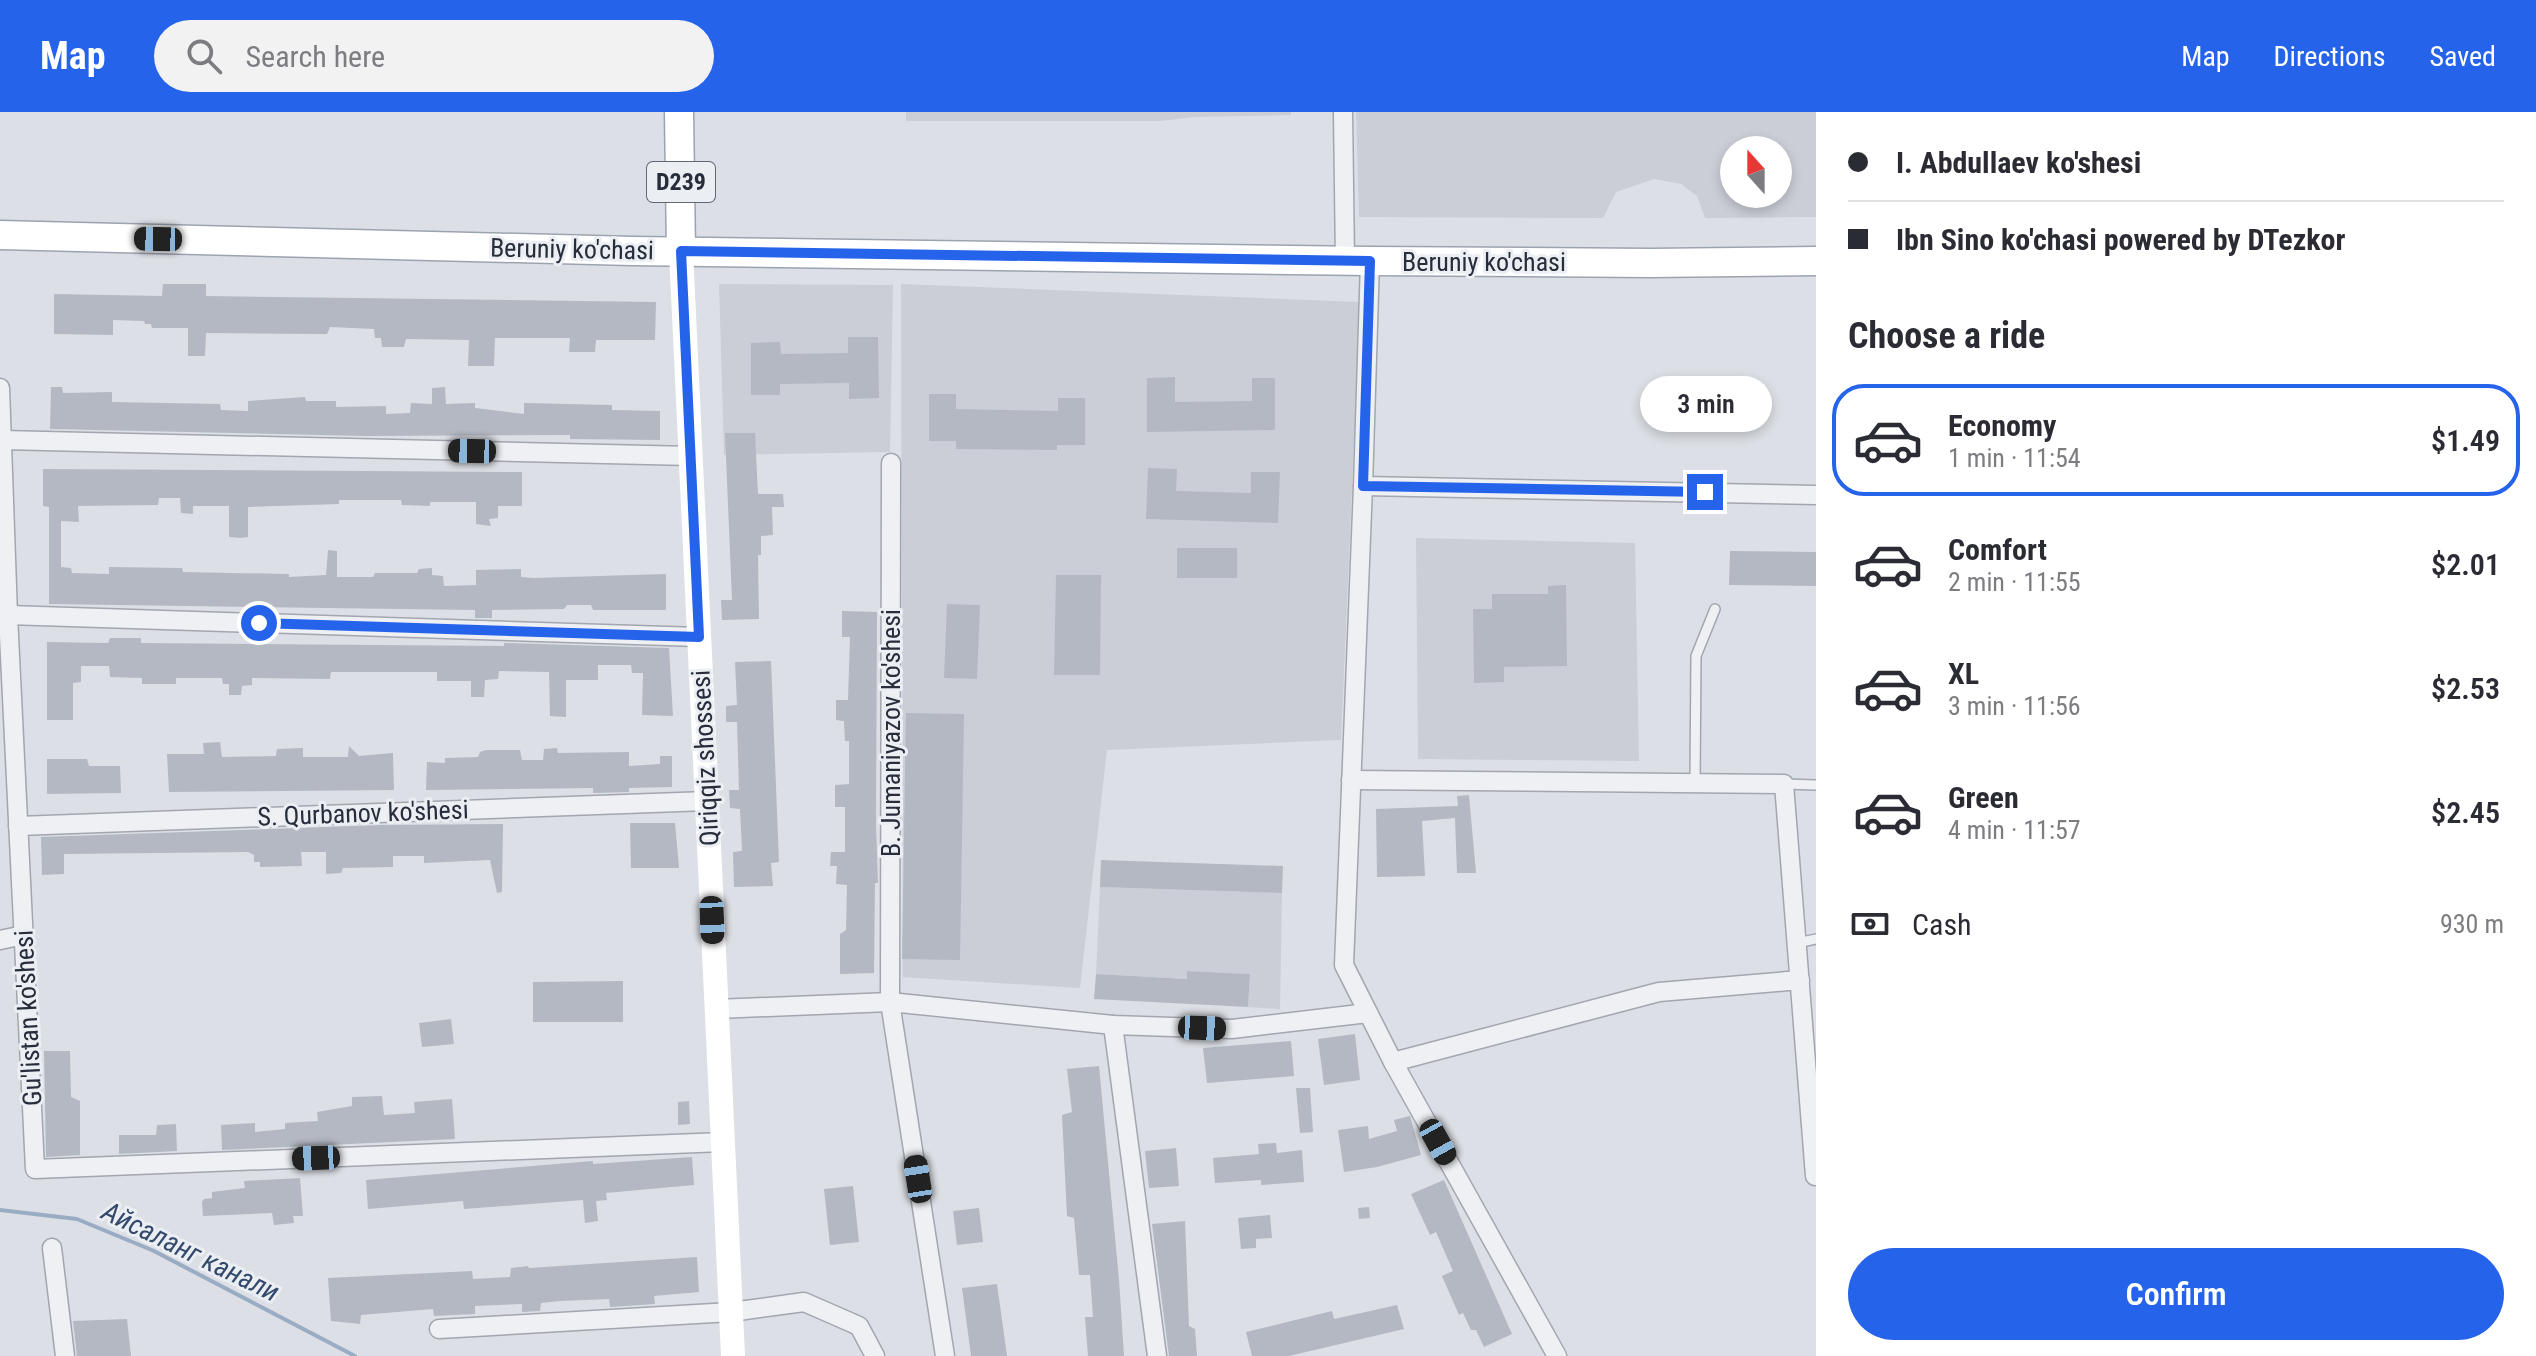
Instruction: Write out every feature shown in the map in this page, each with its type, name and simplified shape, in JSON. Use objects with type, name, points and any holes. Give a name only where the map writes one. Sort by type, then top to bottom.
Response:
[{"type":"main road","name":"Qiriqqiz shossesi","points":[[679,112],[681,251],[733,1356]]},
{"type":"main road","name":"Beruniy ko'chasi","points":[[0,235],[681,251],[1357,261],[1816,261]]},
{"type":"street","points":[[1343,112],[1357,261],[1363,486],[1344,965],[1393,1062],[1557,1356]]},
{"type":"street","name":"Gu'listan ko'shesi","points":[[0,388],[35,1169],[723,1142]]},
{"type":"street","points":[[2,440],[691,456]]},
{"type":"street","name":"B. Jumaniyazov ko'shesi","points":[[891,463],[890,1002],[945,1356]]},
{"type":"street","points":[[1363,486],[1816,495]]},
{"type":"street","points":[[8,615],[699,637]]},
{"type":"street","points":[[1351,780],[1784,784],[1807,941],[1800,980],[1815,1176]]},
{"type":"street","name":"S. Qurbanov ko'shesi","points":[[18,826],[707,801]]},
{"type":"street","points":[[0,940],[24,935]]},
{"type":"street","points":[[1393,1062],[1659,992],[1800,980]]},
{"type":"street","points":[[716,1009],[890,1002],[1113,1025],[1232,1029],[1368,1013]]},
{"type":"street","points":[[1113,1025],[1157,1356]]},
{"type":"street","points":[[52,1248],[65,1356]]},
{"type":"street","points":[[439,1329],[731,1312],[804,1302],[859,1326],[875,1356]]},
{"type":"lane","points":[[1695,783],[1696,656],[1715,609]]},
{"type":"lane","points":[[1784,784],[1816,785]]},
{"type":"shaded area","points":[[906,112],[1291,112],[1291,115],[1160,121],[906,121]]},
{"type":"shaded area","points":[[1356,112],[1816,112],[1816,217],[1705,218],[1697,196],[1681,184],[1654,179],[1616,192],[1603,218],[1359,217]]},
{"type":"shaded area","points":[[719,284],[893,285],[890,452],[724,455]]},
{"type":"shaded area","points":[[901,284],[1360,302],[1341,740],[1107,750],[1080,988],[903,977]]},
{"type":"shaded area","points":[[1416,538],[1635,543],[1639,761],[1418,759]]},
{"type":"shaded area","points":[[1100,887],[1282,893],[1280,1009],[1248,1007],[1250,974],[1188,971],[1187,979],[1096,974]]},
{"type":"building","points":[[163,284],[206,284],[206,296],[656,302],[655,340],[596,340],[595,352],[569,352],[570,338],[495,338],[494,366],[468,366],[469,340],[406,339],[404,347],[382,347],[381,338],[375,338],[374,329],[330,327],[327,334],[206,333],[205,356],[188,356],[188,328],[152,328],[144,321],[113,320],[113,335],[54,334],[54,294],[162,296]]},
{"type":"building","points":[[848,337],[878,337],[879,398],[849,399],[849,383],[780,384],[780,395],[751,395],[751,343],[780,342],[781,354],[848,353]]},
{"type":"building","points":[[1175,377],[1175,402],[1252,401],[1252,378],[1275,378],[1275,430],[1147,432],[1147,378]]},
{"type":"building","points":[[51,387],[62,387],[63,393],[112,392],[112,402],[220,404],[221,410],[248,411],[248,401],[305,397],[306,401],[336,401],[336,407],[386,406],[386,414],[410,413],[411,403],[432,404],[432,388],[445,387],[446,404],[475,403],[475,408],[524,414],[524,403],[612,405],[612,410],[660,411],[660,440],[570,439],[570,435],[366,436],[50,429]]},
{"type":"building","points":[[929,394],[956,394],[956,409],[1058,411],[1058,398],[1085,398],[1085,445],[1057,445],[1057,450],[956,449],[956,441],[929,441]]},
{"type":"building","points":[[725,433],[755,433],[758,494],[783,494],[784,507],[772,507],[773,535],[761,536],[761,555],[758,555],[759,619],[722,620],[721,600],[732,600]]},
{"type":"building","points":[[1148,468],[1177,469],[1176,491],[1251,493],[1251,472],[1280,472],[1278,523],[1146,519]]},
{"type":"building","points":[[43,469],[522,472],[522,506],[498,506],[498,518],[489,519],[491,526],[476,524],[476,502],[430,502],[430,506],[402,505],[401,500],[339,500],[339,504],[248,507],[248,537],[240,538],[229,537],[229,506],[193,506],[193,514],[181,513],[180,498],[159,498],[158,505],[78,506],[79,522],[61,521],[61,567],[71,568],[72,573],[109,574],[109,567],[182,568],[183,572],[289,574],[289,577],[326,575],[328,550],[337,551],[337,577],[417,573],[419,569],[432,568],[432,575],[443,576],[444,586],[476,585],[476,570],[521,569],[521,577],[533,578],[666,574],[666,610],[593,610],[591,605],[567,605],[564,609],[492,610],[492,618],[475,618],[475,610],[49,604],[49,507],[43,506]]},
{"type":"building","points":[[1177,548],[1237,548],[1237,578],[1177,578]]},
{"type":"building","points":[[1730,551],[1816,552],[1816,586],[1729,585]]},
{"type":"building","points":[[1056,575],[1101,575],[1100,675],[1054,675]]},
{"type":"building","points":[[1566,585],[1567,666],[1504,667],[1504,682],[1474,683],[1473,609],[1492,609],[1492,594],[1548,594],[1548,586]]},
{"type":"building","points":[[947,604],[980,605],[977,679],[944,678]]},
{"type":"building","points":[[842,611],[877,612],[878,883],[875,883],[874,973],[840,974],[840,934],[846,930],[847,885],[836,884],[837,866],[830,866],[831,852],[845,852],[845,807],[835,807],[835,785],[849,784],[849,741],[845,741],[844,721],[836,720],[836,700],[848,700],[850,637],[842,637]]},
{"type":"building","points":[[110,638],[141,638],[141,643],[504,646],[504,643],[669,648],[673,716],[642,715],[643,673],[632,673],[631,665],[598,665],[598,680],[566,680],[566,717],[550,716],[549,672],[499,671],[498,679],[485,680],[484,697],[471,697],[471,681],[437,681],[437,672],[331,672],[330,679],[252,678],[252,685],[242,686],[241,695],[229,695],[229,684],[223,684],[222,678],[176,678],[176,684],[142,684],[142,678],[110,677],[109,666],[81,666],[81,682],[73,683],[73,720],[47,720],[47,642],[108,643]]},
{"type":"building","points":[[771,661],[779,862],[771,863],[773,886],[734,887],[733,852],[742,851],[740,809],[730,808],[729,790],[739,790],[737,722],[726,722],[726,706],[737,705],[735,662]]},
{"type":"building","points":[[906,713],[964,714],[960,960],[902,959]]},
{"type":"building","points":[[220,742],[222,757],[276,756],[277,749],[303,748],[303,757],[348,757],[349,746],[359,756],[393,753],[394,790],[169,792],[167,754],[204,754],[203,743]]},
{"type":"building","points":[[557,748],[558,753],[629,752],[629,766],[660,764],[660,756],[672,756],[672,787],[593,793],[593,788],[426,790],[427,762],[445,763],[445,758],[478,757],[480,752],[486,750],[520,750],[522,760],[543,760],[544,749]]},
{"type":"building","points":[[47,759],[87,759],[89,766],[120,766],[121,793],[47,794]]},
{"type":"building","points":[[1469,795],[1476,873],[1457,873],[1455,818],[1422,821],[1425,876],[1377,877],[1376,809],[1458,806],[1457,796]]},
{"type":"building","points":[[630,823],[675,823],[679,868],[631,868]]},
{"type":"building","points":[[503,824],[502,892],[497,893],[490,860],[424,863],[424,856],[393,856],[393,867],[343,868],[341,873],[326,874],[326,852],[301,852],[302,866],[260,867],[260,862],[254,862],[254,855],[248,852],[64,854],[64,874],[42,875],[41,837],[380,825]]},
{"type":"building","points":[[1101,860],[1283,866],[1282,893],[1100,887]]},
{"type":"building","points":[[1187,971],[1250,974],[1248,1007],[1094,999],[1096,974],[1187,979]]},
{"type":"building","points":[[623,981],[623,1022],[533,1022],[533,982]]},
{"type":"building","points":[[451,1019],[454,1044],[422,1047],[419,1023]]},
{"type":"building","points":[[1355,1034],[1360,1080],[1324,1085],[1318,1039]]},
{"type":"building","points":[[1291,1041],[1294,1076],[1207,1083],[1203,1048]]},
{"type":"building","points":[[44,1051],[70,1051],[71,1097],[80,1101],[80,1155],[46,1157]]},
{"type":"building","points":[[1099,1066],[1124,1356],[1088,1356],[1085,1317],[1093,1317],[1090,1275],[1079,1275],[1074,1218],[1067,1216],[1062,1115],[1072,1112],[1067,1069]]},
{"type":"building","points":[[1296,1088],[1310,1088],[1313,1132],[1300,1133]]},
{"type":"building","points":[[382,1096],[384,1115],[415,1113],[414,1102],[452,1099],[455,1139],[222,1150],[221,1125],[255,1123],[255,1132],[285,1129],[285,1123],[318,1121],[317,1112],[352,1106],[352,1097]]},
{"type":"building","points":[[689,1101],[690,1124],[678,1125],[678,1102]]},
{"type":"building","points":[[1410,1116],[1421,1155],[1344,1172],[1338,1130],[1368,1126],[1369,1139],[1397,1131],[1394,1120]]},
{"type":"building","points":[[176,1124],[177,1151],[119,1154],[119,1135],[156,1135],[157,1125]]},
{"type":"building","points":[[1276,1143],[1277,1153],[1302,1150],[1304,1182],[1261,1185],[1261,1180],[1215,1183],[1213,1158],[1259,1154],[1258,1144]]},
{"type":"building","points":[[1176,1148],[1179,1186],[1149,1188],[1145,1151]]},
{"type":"building","points":[[692,1157],[694,1185],[606,1193],[607,1200],[596,1201],[598,1221],[585,1223],[583,1200],[464,1209],[463,1201],[368,1209],[366,1180],[593,1161],[593,1164]]},
{"type":"building","points":[[300,1178],[303,1216],[293,1216],[294,1223],[274,1225],[272,1213],[203,1216],[202,1202],[212,1198],[212,1192],[245,1188],[244,1181]]},
{"type":"building","points":[[1444,1180],[1512,1334],[1484,1347],[1463,1313],[1459,1315],[1442,1276],[1453,1271],[1436,1232],[1430,1235],[1411,1194]]},
{"type":"building","points":[[853,1186],[859,1242],[830,1245],[824,1189]]},
{"type":"building","points":[[1369,1207],[1370,1218],[1359,1219],[1358,1208]]},
{"type":"building","points":[[979,1208],[983,1242],[957,1245],[953,1211]]},
{"type":"building","points":[[1270,1215],[1272,1238],[1256,1239],[1256,1248],[1241,1249],[1238,1218]]},
{"type":"building","points":[[1185,1221],[1189,1326],[1195,1329],[1197,1356],[1169,1356],[1152,1224]]},
{"type":"building","points":[[697,1257],[699,1292],[654,1296],[655,1304],[610,1307],[609,1299],[560,1301],[541,1303],[540,1311],[522,1312],[522,1304],[475,1306],[475,1314],[434,1316],[433,1309],[361,1315],[360,1324],[331,1321],[328,1278],[472,1271],[473,1279],[510,1277],[511,1268],[528,1266]]},
{"type":"building","points":[[997,1284],[1007,1356],[971,1356],[962,1288]]},
{"type":"building","points":[[1397,1305],[1404,1329],[1289,1356],[1252,1356],[1246,1332],[1332,1311],[1334,1319]]},
{"type":"building","points":[[127,1319],[131,1356],[77,1356],[73,1321]]},
{"type":"waterway","name":"Айсаланг канали","points":[[0,1210],[77,1219],[154,1251],[355,1356]]},
{"type":"route","points":[[259,623],[699,637],[681,251],[1370,261],[1363,486],[1705,492]]}]
